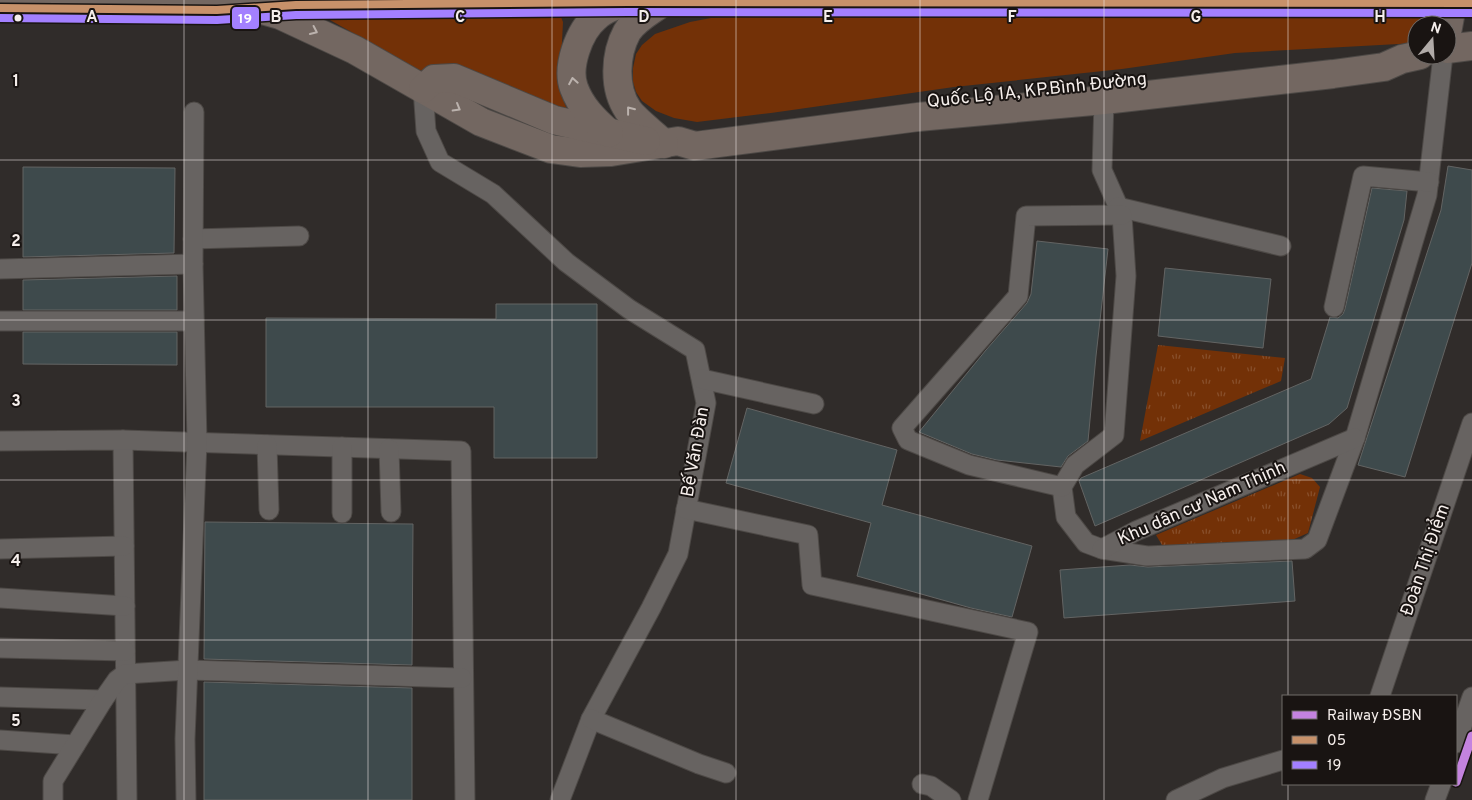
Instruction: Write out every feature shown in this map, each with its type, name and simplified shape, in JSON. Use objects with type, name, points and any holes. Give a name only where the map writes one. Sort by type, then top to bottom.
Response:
[{"type":"highway","points":[[227,0],[280,15],[355,50],[481,122],[551,149],[580,153],[611,152],[671,143]]},
{"type":"highway","points":[[1450,15],[1453,0]]},
{"type":"highway","points":[[610,134],[593,120],[582,106],[573,86],[571,66],[581,37],[596,16],[620,4],[642,2]]},
{"type":"highway","points":[[642,2],[638,20],[628,31],[619,52],[617,69],[620,94],[628,110],[671,143]]},
{"type":"highway","points":[[0,8],[217,10],[296,5],[642,2],[1472,3]]},
{"type":"highway","points":[[1457,48],[1472,46]]},
{"type":"highway","name":"Quốc Lộ 1A, KP.Bình Đường","points":[[671,143],[690,128],[1384,55],[1407,57]]},
{"type":"highway","points":[[423,89],[434,79],[454,78],[554,120],[610,134],[695,146],[918,117],[1104,100],[1342,73],[1384,67],[1407,58]]},
{"type":"street","name":"Khu dân cư Nam Thịnh","points":[[1102,549],[1147,556],[1305,550],[1317,540],[1355,438],[1427,195],[1442,65]]},
{"type":"street","name":"Bế Văn Đàn","points":[[423,89],[426,131],[440,162],[494,194],[566,262],[629,309],[695,350],[702,379],[706,403],[678,554],[592,719],[560,800]]},
{"type":"street","points":[[1102,549],[1086,543],[1066,517],[1062,488],[1075,465],[1114,435],[1126,276],[1120,211],[1102,170],[1104,100]]},
{"type":"street","points":[[186,800],[185,739],[197,442],[193,264],[194,112]]},
{"type":"street","points":[[1334,307],[1363,176],[1428,182]]},
{"type":"street","points":[[1062,488],[969,465],[908,440],[902,428],[1018,296],[1026,216],[1120,211],[1281,246]]},
{"type":"street","points":[[193,239],[299,236]]},
{"type":"street","points":[[0,269],[193,264]]},
{"type":"street","points":[[0,321],[194,321]]},
{"type":"street","points":[[702,379],[814,404]]},
{"type":"street","name":"Đoàn Thị Điểm","points":[[1380,695],[1472,423]]},
{"type":"street","name":"Khu dân cư Nam Thịnh","points":[[1102,549],[1136,531],[1355,438]]},
{"type":"street","points":[[123,440],[127,800]]},
{"type":"street","points":[[0,441],[123,440],[461,451],[462,678],[465,800]]},
{"type":"street","points":[[267,445],[269,510]]},
{"type":"street","points":[[342,447],[342,514]]},
{"type":"street","points":[[389,449],[390,512]]},
{"type":"street","points":[[686,509],[808,535],[812,585],[1028,632],[978,800]]},
{"type":"street","points":[[0,549],[124,546]]},
{"type":"street","points":[[0,598],[125,606]]},
{"type":"street","points":[[0,648],[125,651]]},
{"type":"street","points":[[53,800],[53,781],[103,700],[117,680],[125,674],[188,670],[462,678]]},
{"type":"street","points":[[0,696],[103,700]]},
{"type":"street","points":[[1457,739],[1472,697]]},
{"type":"street","points":[[592,719],[699,764],[726,773]]},
{"type":"street","points":[[0,740],[75,745]]},
{"type":"street","points":[[1176,800],[1223,778],[1282,760]]},
{"type":"street","points":[[922,784],[931,786],[951,800]]},
{"type":"street","points":[[1435,800],[1441,785]]},
{"type":"green space","points":[[1435,11],[1434,15],[1407,15],[1407,44],[1235,53],[1122,69],[954,87],[697,122],[674,118],[656,111],[642,101],[636,92],[633,82],[633,68],[636,54],[642,45],[655,34],[690,22],[711,18],[802,15]]},
{"type":"green space","points":[[555,13],[561,17],[563,22],[560,82],[564,102],[572,121],[424,73],[330,20],[332,14]]},
{"type":"green space","points":[[1158,345],[1285,358],[1281,381],[1140,441]]},
{"type":"green space","points":[[1300,474],[1312,478],[1320,487],[1308,533],[1290,541],[1173,548],[1162,545],[1156,535]]},
{"type":"building","points":[[1448,166],[1472,170],[1472,263],[1405,477],[1358,465],[1441,210]]},
{"type":"building","points":[[23,167],[175,168],[174,253],[23,257]]},
{"type":"building","points":[[1372,188],[1407,191],[1404,220],[1347,408],[1329,424],[1095,526],[1079,481],[1081,478],[1311,379],[1330,317],[1338,318],[1345,309]]},
{"type":"building","points":[[1037,241],[1108,249],[1088,441],[1068,456],[1061,467],[997,460],[972,454],[919,432],[1027,303],[1031,294]]},
{"type":"building","points":[[1165,268],[1271,279],[1263,348],[1158,336]]},
{"type":"building","points":[[177,276],[177,310],[23,310],[23,280]]},
{"type":"building","points":[[496,304],[597,304],[597,458],[494,458],[494,407],[266,407],[266,318],[496,319]]},
{"type":"building","points":[[23,332],[177,332],[177,365],[23,364]]},
{"type":"building","points":[[747,408],[897,450],[882,505],[1032,546],[1012,617],[971,608],[857,576],[871,523],[726,483]]},
{"type":"building","points":[[205,522],[413,524],[412,665],[204,659]]},
{"type":"building","points":[[1292,561],[1295,601],[1064,618],[1060,570],[1130,565],[1148,567]]},
{"type":"building","points":[[204,682],[412,688],[412,800],[204,800]]},
{"type":"rail line","name":"ĐSBN","points":[[1457,779],[1472,736]]},
{"type":"transit line","name":"05","points":[[0,8],[217,10],[296,5],[628,2],[1472,3]]},
{"type":"transit line","name":"19","points":[[0,18],[217,20],[296,15],[628,12],[1472,13]]}]
